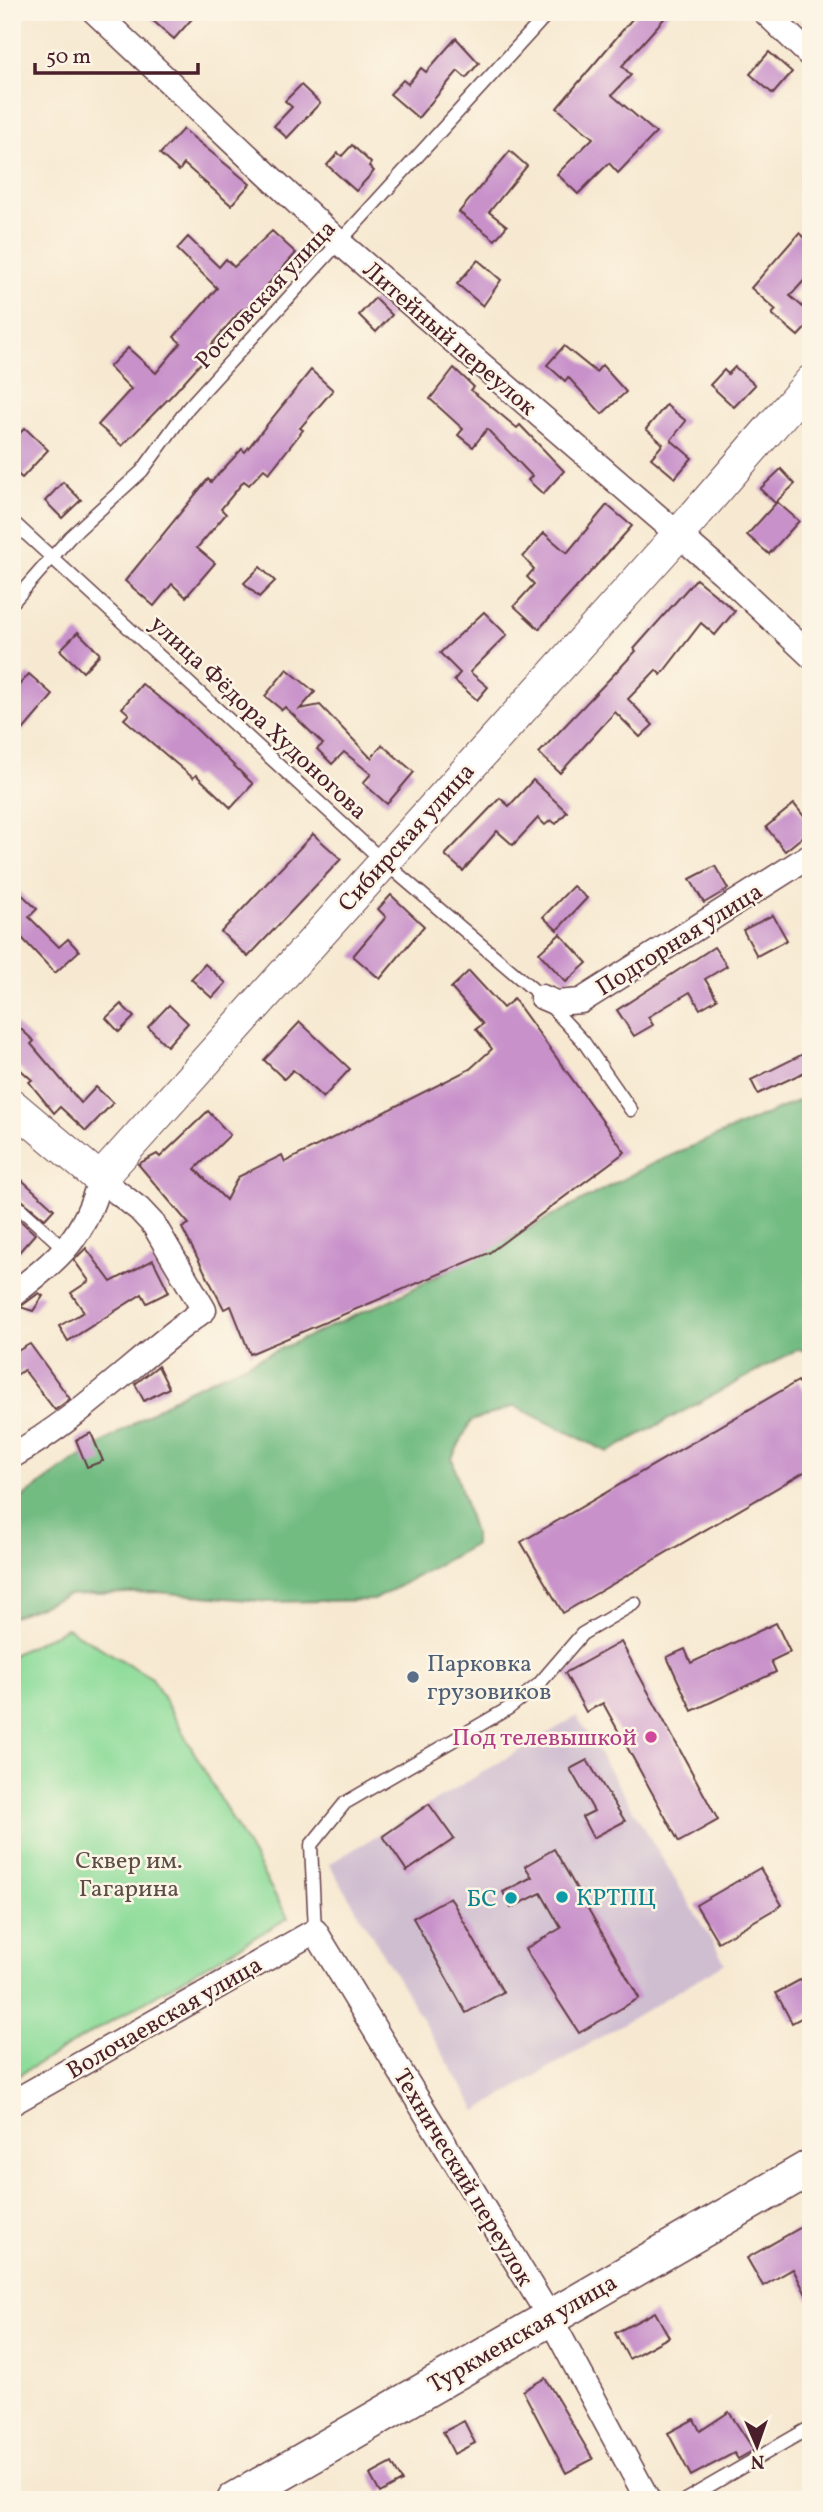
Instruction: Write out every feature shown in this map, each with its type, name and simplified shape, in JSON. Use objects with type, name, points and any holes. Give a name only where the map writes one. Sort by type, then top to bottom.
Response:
[{"type":"main road","name":"Туркменская улица","points":[[234,2500],[811,2167]]},
{"type":"street","name":"Литейный переулок","points":[[95,12],[340,243],[723,573],[811,656]]},
{"type":"street","points":[[765,12],[811,55]]},
{"type":"street","name":"Сибирская улица","points":[[16,1287],[55,1261],[89,1216],[100,1179],[677,536],[811,382]]},
{"type":"street","name":"Подгорная улица","points":[[542,997],[556,1003],[581,1001],[811,855]]},
{"type":"street","points":[[12,1105],[154,1225],[204,1310],[144,1356],[83,1410],[12,1456]]},
{"type":"street","name":"Волочаевская улица","points":[[12,2104],[315,1931]]},
{"type":"street","name":"Технический переулок","points":[[315,1931],[549,2316],[648,2500]]},
{"type":"lane","name":"Ростовская улица","points":[[12,603],[53,555],[142,471],[188,408],[549,12]]},
{"type":"lane","name":"улица Фёдора Худоногова","points":[[12,521],[53,555],[383,861],[542,997],[583,1041],[631,1110]]},
{"type":"lane","points":[[12,1201],[65,1249]]},
{"type":"lane","points":[[315,1931],[311,1844],[333,1815],[345,1803],[509,1709],[540,1684],[582,1634],[635,1603]]},
{"type":"lane","points":[[685,2500],[811,2427]]},
{"type":"shaded area","points":[[577,1716],[725,1963],[477,2111],[329,1864]]},
{"type":"green space","points":[[811,1095],[811,1352],[798,1349],[608,1452],[515,1406],[471,1421],[452,1458],[474,1534],[474,1545],[374,1600],[271,1602],[157,1592],[68,1595],[12,1617],[12,1505],[72,1462],[186,1391],[401,1295],[654,1163]]},
{"type":"green space","name":"Сквер им. Гагарина","points":[[67,1628],[152,1678],[288,1918],[12,2079],[12,1655]]},
{"type":"building","points":[[143,12],[198,12],[174,39]]},
{"type":"building","points":[[638,12],[670,12],[622,66],[631,75],[612,95],[656,133],[618,173],[609,163],[578,194],[557,174],[593,138],[557,108]]},
{"type":"building","points":[[456,38],[479,63],[466,78],[458,71],[418,118],[390,94],[403,80],[408,84],[421,68],[426,72]]},
{"type":"building","points":[[769,52],[792,72],[773,94],[750,74]]},
{"type":"building","points":[[301,85],[320,103],[287,138],[274,126],[292,107],[285,101]]},
{"type":"building","points":[[183,129],[250,184],[231,205],[184,164],[179,171],[160,154]]},
{"type":"building","points":[[352,145],[371,163],[369,166],[374,171],[356,191],[327,165],[338,153],[342,156]]},
{"type":"building","points":[[510,151],[527,166],[489,212],[507,226],[495,240],[459,212]]},
{"type":"building","points":[[272,231],[296,253],[246,309],[241,310],[212,344],[215,347],[174,393],[122,446],[98,425],[131,389],[109,367],[128,348],[156,373],[181,343],[174,337],[217,288],[177,249],[188,237],[219,267],[226,259],[234,267]]},
{"type":"building","points":[[799,233],[811,244],[811,273],[790,296],[811,314],[811,322],[798,336],[772,314],[776,310],[751,288]]},
{"type":"building","points":[[478,260],[501,280],[483,306],[457,284]]},
{"type":"building","points":[[375,298],[392,315],[376,332],[359,315]]},
{"type":"building","points":[[564,346],[596,372],[602,365],[626,392],[602,414],[568,377],[565,381],[547,365]]},
{"type":"building","points":[[735,367],[755,385],[734,407],[710,385],[724,370],[728,374]]},
{"type":"building","points":[[454,368],[474,387],[471,390],[517,428],[520,425],[564,471],[543,494],[528,480],[532,476],[487,429],[473,447],[458,435],[463,429],[430,399]]},
{"type":"building","points":[[311,370],[333,390],[300,428],[303,430],[269,473],[264,469],[249,485],[244,481],[221,509],[226,514],[197,548],[215,563],[186,597],[172,584],[154,606],[125,581],[208,479],[211,482],[242,449],[245,452]]},
{"type":"building","points":[[666,405],[686,421],[671,440],[692,458],[675,478],[651,458],[663,444],[646,429]]},
{"type":"building","points":[[25,428],[48,450],[22,478],[12,469],[12,441]]},
{"type":"building","points":[[781,469],[795,484],[775,503],[760,489]]},
{"type":"building","points":[[63,482],[81,500],[62,518],[45,501]]},
{"type":"building","points":[[777,502],[799,521],[769,554],[747,535]]},
{"type":"building","points":[[607,505],[632,526],[539,629],[514,606],[534,584],[527,577],[534,569],[523,557],[544,533],[567,553]]},
{"type":"building","points":[[260,567],[275,581],[259,597],[244,583]]},
{"type":"building","points":[[696,579],[735,611],[715,635],[701,623],[661,675],[656,670],[628,699],[653,725],[640,737],[615,712],[560,773],[539,753],[636,651],[634,649]]},
{"type":"building","points":[[484,612],[507,635],[470,672],[488,687],[477,700],[454,680],[460,673],[440,653]]},
{"type":"building","points":[[78,632],[100,654],[83,672],[60,650]]},
{"type":"building","points":[[287,669],[315,692],[300,709],[320,705],[371,758],[382,745],[414,772],[387,804],[363,783],[371,774],[344,752],[332,764],[317,749],[323,744],[285,707],[282,710],[265,696]]},
{"type":"building","points":[[29,674],[53,695],[12,743],[12,693]]},
{"type":"building","points":[[142,684],[185,718],[253,784],[231,808],[196,775],[193,778],[124,719],[129,714],[122,708]]},
{"type":"building","points":[[533,780],[567,812],[556,824],[551,820],[545,825],[538,818],[513,845],[497,831],[463,871],[445,855],[500,798],[509,806]]},
{"type":"building","points":[[794,804],[811,825],[811,830],[785,851],[766,827]]},
{"type":"building","points":[[313,834],[341,859],[248,957],[221,932]]},
{"type":"building","points":[[715,866],[728,889],[704,903],[690,879]]},
{"type":"building","points":[[12,885],[37,909],[29,917],[59,947],[68,939],[79,951],[55,973],[23,939],[15,932],[12,935]]},
{"type":"building","points":[[573,886],[587,898],[557,930],[543,917]]},
{"type":"building","points":[[391,895],[424,926],[380,979],[353,956],[386,917],[378,909]]},
{"type":"building","points":[[773,915],[787,940],[757,956],[743,930]]},
{"type":"building","points":[[560,934],[587,963],[566,982],[539,953]]},
{"type":"building","points":[[714,947],[727,966],[705,979],[717,999],[700,1009],[690,992],[648,1017],[653,1025],[634,1036],[617,1010]]},
{"type":"building","points":[[205,964],[226,983],[212,998],[191,979]]},
{"type":"building","points":[[469,971],[503,1008],[514,999],[625,1152],[489,1253],[250,1354],[231,1306],[224,1309],[182,1228],[189,1224],[138,1164],[157,1154],[160,1157],[208,1111],[230,1135],[195,1169],[226,1200],[238,1177],[282,1155],[285,1162],[470,1069],[492,1049],[476,1029],[483,1024],[451,988]]},
{"type":"building","points":[[121,1004],[134,1017],[119,1032],[106,1018]]},
{"type":"building","points":[[169,1005],[188,1023],[167,1046],[148,1027]]},
{"type":"building","points":[[12,1021],[34,1041],[31,1044],[81,1103],[96,1087],[113,1103],[86,1131],[60,1107],[54,1113],[29,1082],[32,1080],[12,1062]]},
{"type":"building","points":[[300,1022],[350,1069],[323,1098],[293,1070],[284,1079],[264,1060]]},
{"type":"building","points":[[811,1050],[811,1069],[758,1094],[751,1080]]},
{"type":"building","points":[[12,1171],[54,1209],[45,1219],[12,1192]]},
{"type":"building","points":[[12,1213],[35,1234],[12,1260]]},
{"type":"building","points":[[86,1248],[111,1282],[153,1260],[169,1292],[147,1303],[142,1294],[68,1341],[59,1326],[84,1312],[71,1293],[89,1281],[74,1260]]},
{"type":"building","points":[[39,1293],[43,1296],[33,1311],[20,1307]]},
{"type":"building","points":[[30,1344],[70,1399],[55,1410],[24,1370],[12,1378],[12,1354]]},
{"type":"building","points":[[158,1366],[169,1388],[144,1401],[135,1384]]},
{"type":"building","points":[[798,1381],[811,1402],[811,1468],[563,1613],[521,1542]]},
{"type":"building","points":[[91,1433],[103,1461],[87,1467],[76,1440]]},
{"type":"building","points":[[776,1623],[790,1652],[771,1661],[776,1672],[692,1711],[667,1657],[685,1649],[691,1663]]},
{"type":"building","points":[[621,1642],[718,1820],[679,1842],[603,1703],[586,1712],[565,1673]]},
{"type":"building","points":[[587,1760],[625,1821],[593,1838],[582,1817],[594,1811],[570,1769]]},
{"type":"building","points":[[429,1804],[454,1839],[407,1871],[383,1836]]},
{"type":"building","points":[[554,1849],[639,1998],[579,2033],[525,1949],[561,1928],[541,1893],[511,1908],[503,1892],[532,1877],[525,1866]]},
{"type":"building","points":[[760,1868],[782,1905],[718,1942],[696,1905]]},
{"type":"building","points":[[450,1897],[503,1992],[466,2013],[413,1918]]},
{"type":"building","points":[[811,1974],[811,2013],[792,2023],[776,1993]]},
{"type":"building","points":[[805,2225],[811,2234],[811,2304],[793,2269],[763,2286],[747,2258]]},
{"type":"building","points":[[655,2312],[669,2337],[629,2359],[615,2333]]},
{"type":"building","points":[[545,2378],[593,2459],[566,2473],[523,2391]]},
{"type":"building","points":[[729,2412],[754,2450],[738,2459],[734,2453],[691,2476],[668,2433],[694,2419],[700,2431]]},
{"type":"building","points":[[464,2421],[475,2443],[454,2454],[443,2432]]},
{"type":"building","points":[[392,2463],[402,2481],[380,2493],[370,2475]]},
{"type":"place","name":"Парковка грузовиков","points":[[413,1677]]},
{"type":"place","name":"Под телевышкой","points":[[651,1737]]},
{"type":"place","name":"КРТПЦ","points":[[562,1897]]},
{"type":"place","name":"БС","points":[[511,1898]]}]
